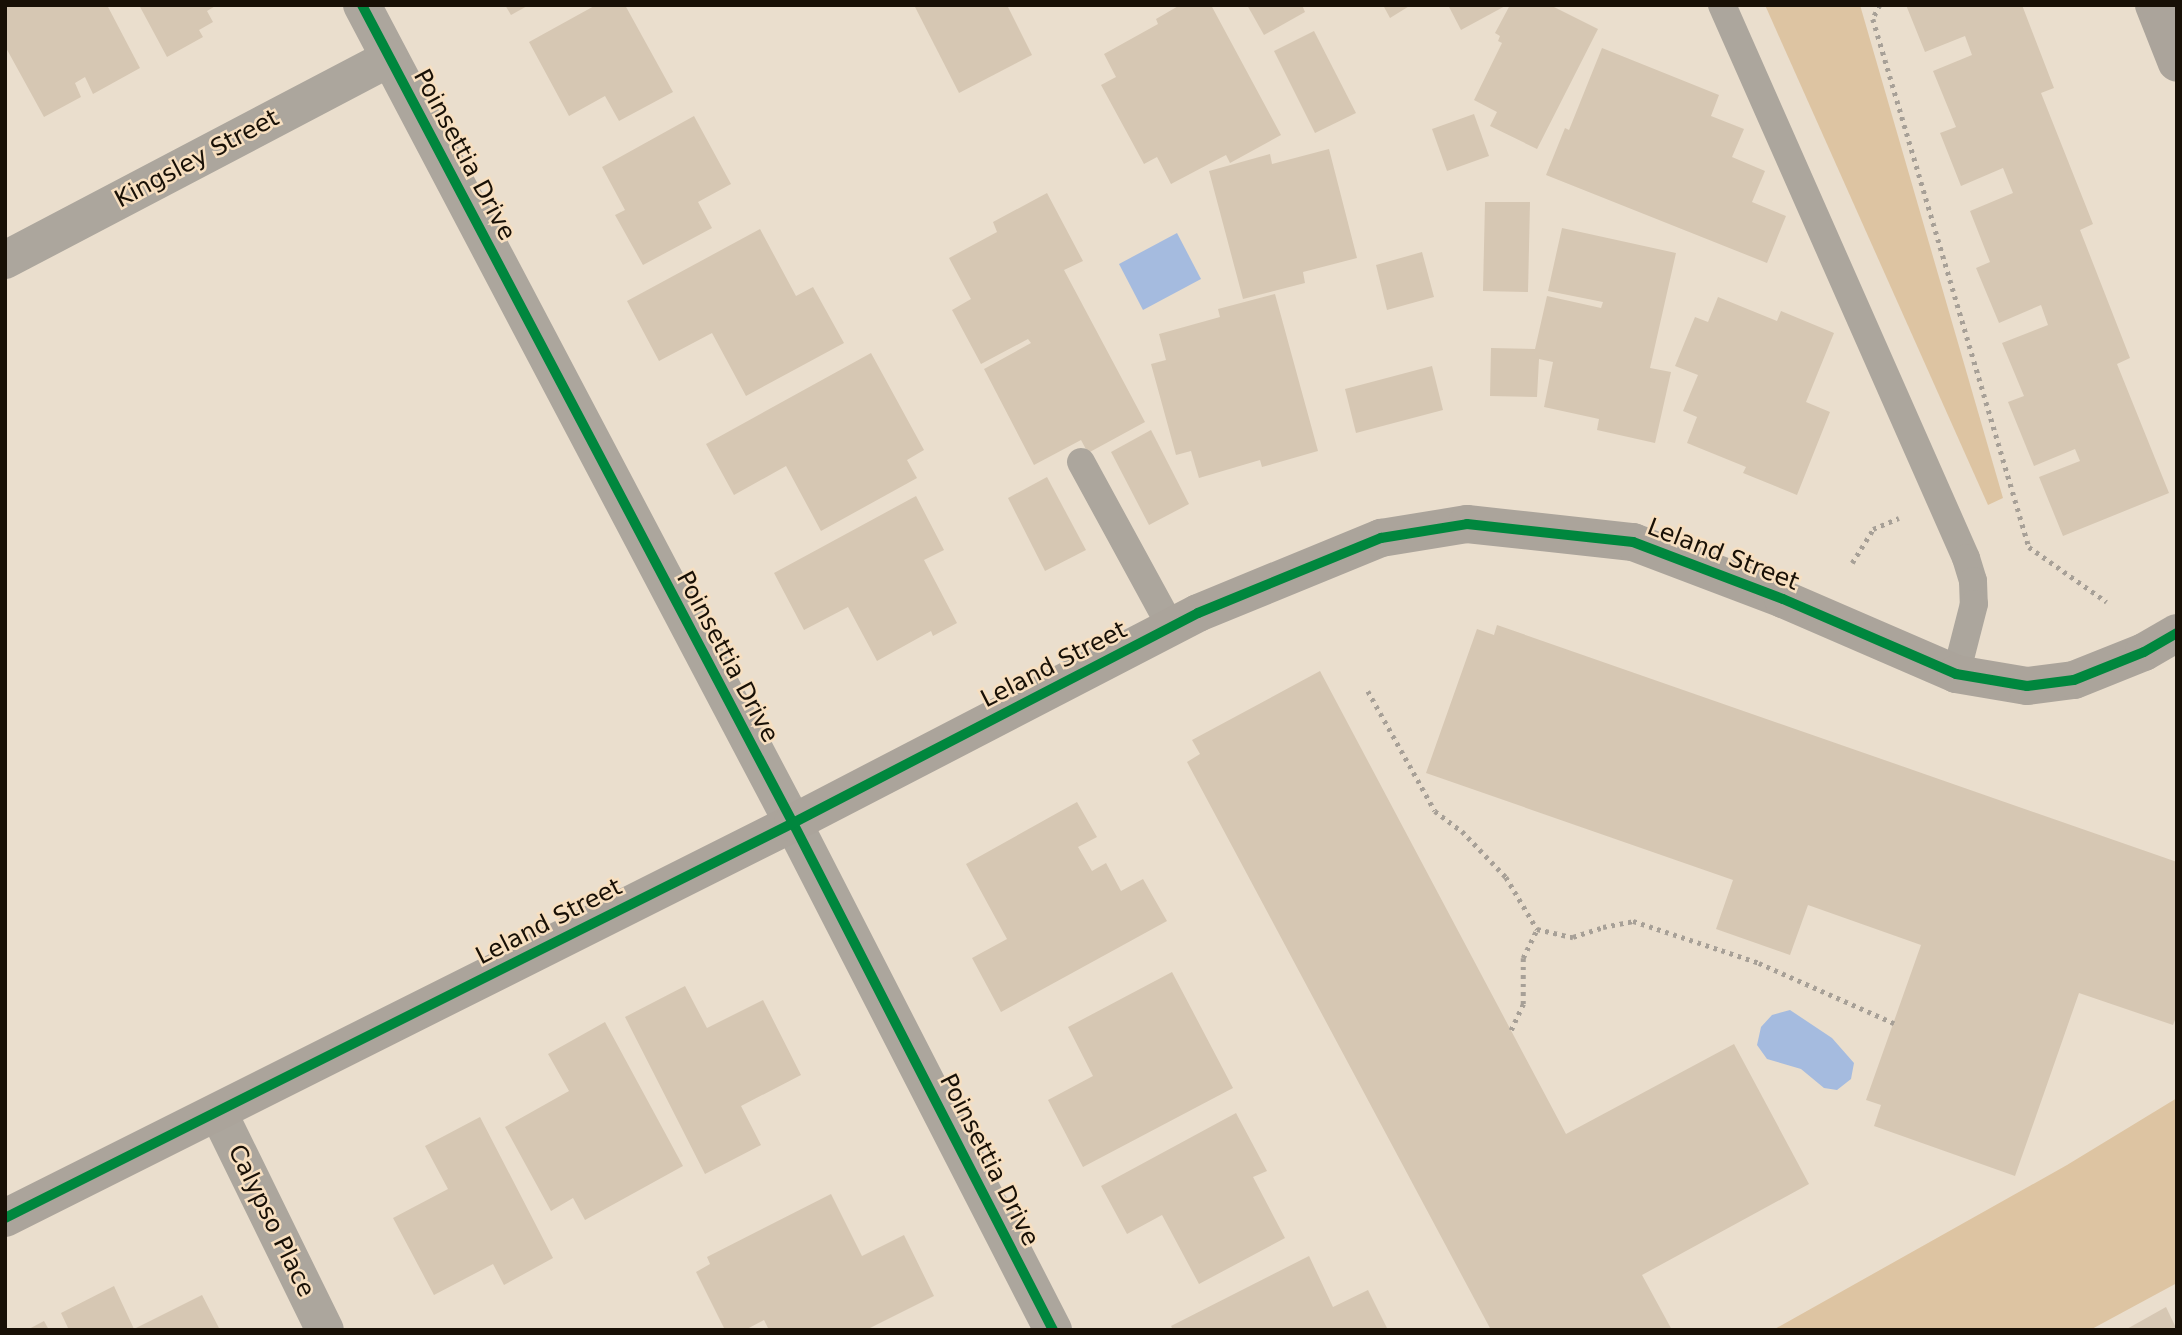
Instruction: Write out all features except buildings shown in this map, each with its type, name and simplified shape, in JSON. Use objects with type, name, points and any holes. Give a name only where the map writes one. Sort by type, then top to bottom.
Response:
[{"type":"street","name":"Poinsettia Drive","points":[[362,5],[793,823],[1053,1330]]},
{"type":"street","points":[[2154,5],[2177,63]]},
{"type":"street","name":"Kingsley Street","points":[[5,260],[389,58]]},
{"type":"street","name":"Leland Street","points":[[5,1218],[793,823],[1198,613],[1381,538],[1467,524],[1633,542],[1783,599],[1956,674],[2027,686],[2074,680],[2144,652],[2177,633]]},
{"type":"street","name":"Calypso Place","points":[[218,1112],[325,1330]]},
{"type":"lane","points":[[1722,5],[1941,501],[1973,581],[1972,617],[1956,674]]},
{"type":"lane","points":[[1081,462],[1171,628]]},
{"type":"path","points":[[1880,5],[1873,19],[2029,547],[2107,602]]},
{"type":"path","points":[[1852,564],[1873,529],[1941,501]]},
{"type":"path","points":[[1368,691],[1435,811],[1462,831],[1506,877],[1537,929],[1573,937],[1602,927],[1633,921],[1759,963],[1894,1023]]},
{"type":"path","points":[[1511,1030],[1523,1004],[1523,958],[1537,929]]},
{"type":"shaded area","points":[[1765,5],[1860,5],[2003,498],[1988,505]]},
{"type":"shaded area","points":[[2177,1098],[2177,1283],[2090,1330],[1773,1330],[2067,1165]]},
{"type":"water","points":[[1177,233],[1201,279],[1143,310],[1119,264]]},
{"type":"water","points":[[1790,1010],[1832,1038],[1854,1063],[1851,1079],[1837,1090],[1824,1088],[1801,1069],[1767,1059],[1757,1045],[1761,1027],[1772,1015]]},
{"type":"cycle path","points":[[362,5],[793,823],[1053,1330]]},
{"type":"cycle path","points":[[5,1218],[793,823],[1198,613],[1381,538],[1467,524],[1633,542],[1783,599],[1956,674],[2027,686],[2074,680],[2144,652],[2177,633]]}]
